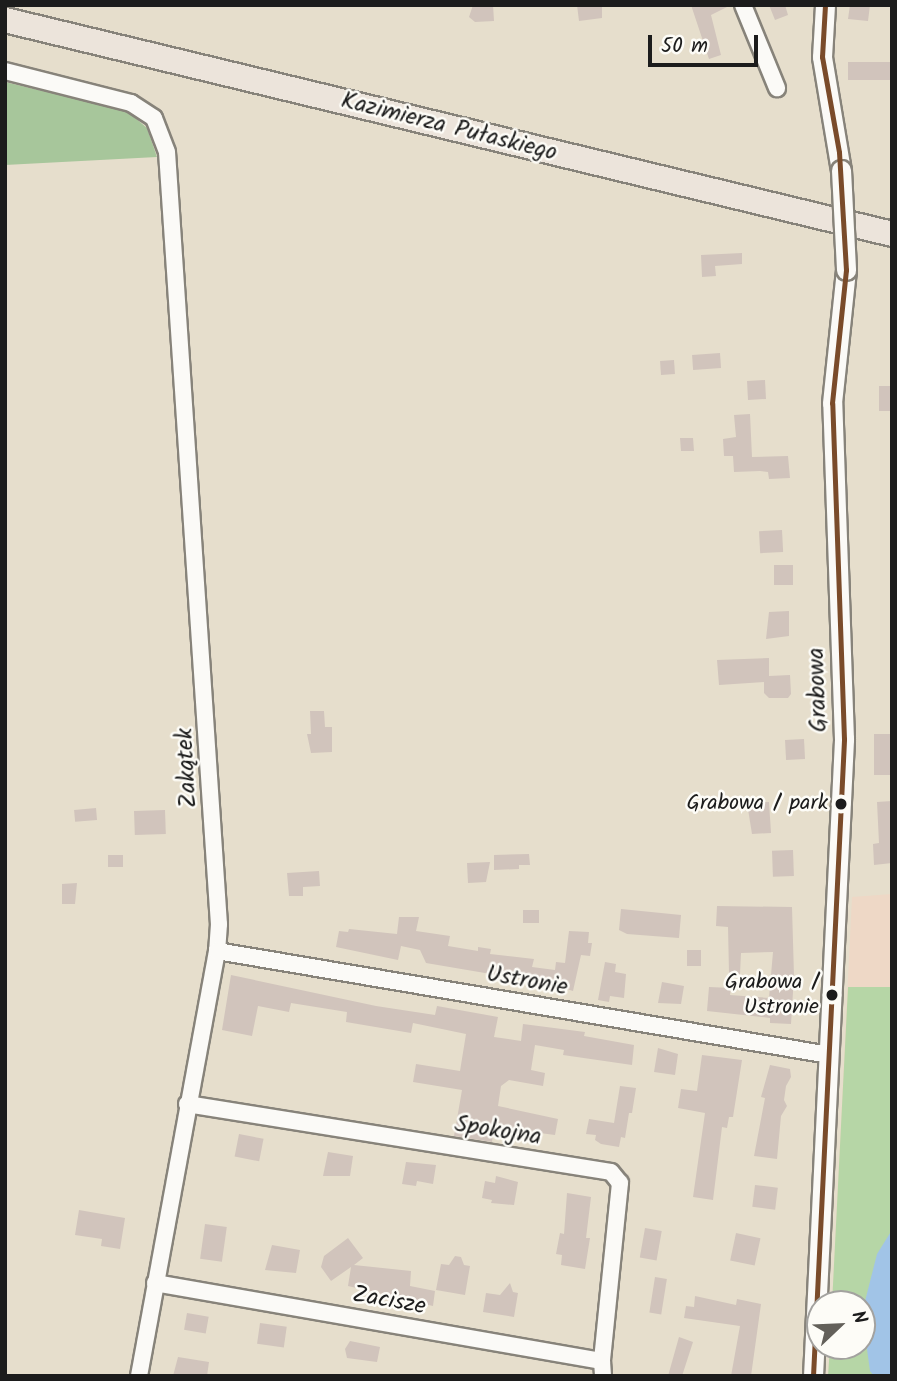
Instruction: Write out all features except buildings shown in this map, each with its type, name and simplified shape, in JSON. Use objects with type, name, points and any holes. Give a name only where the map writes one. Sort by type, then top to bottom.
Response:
[{"type":"main road","name":"Kazimierza Pułaskiego","points":[[5,20],[892,234]]},
{"type":"street","points":[[743,5],[777,88]]},
{"type":"street","name":"Grabowa","points":[[813,1376],[844,739],[832,395],[846,270],[841,170],[823,65],[825,5]]},
{"type":"street","name":"Zakątek","points":[[5,71],[131,103],[154,118],[167,152],[196,548],[219,924],[217,951],[139,1376]]},
{"type":"street","name":"Ustronie","points":[[217,951],[829,1055]]},
{"type":"street","name":"Spokojna","points":[[187,1104],[611,1172],[620,1183],[603,1368]]},
{"type":"street","name":"Zacisze","points":[[155,1283],[603,1368]]},
{"type":"shaded area","points":[[892,894],[892,1376],[828,1376],[829,1360],[876,1360],[876,1290],[833,1290],[852,897]]},
{"type":"green space","points":[[5,82],[127,111],[147,128],[157,157],[5,165]]},
{"type":"green space","points":[[848,987],[892,987],[892,1376],[828,1376],[829,1360],[876,1360],[876,1290],[833,1290]]},
{"type":"water","points":[[892,1230],[892,1376],[874,1376],[870,1371],[868,1360],[876,1360],[876,1290],[868,1290],[877,1254]]},
{"type":"transit line","points":[[813,1376],[844,739],[832,403],[846,270],[839,152],[822,57],[825,5]]},
{"type":"place","name":"Grabowa / park","points":[[841,804]]},
{"type":"place","name":"Grabowa / Ustronie","points":[[832,995]]}]
